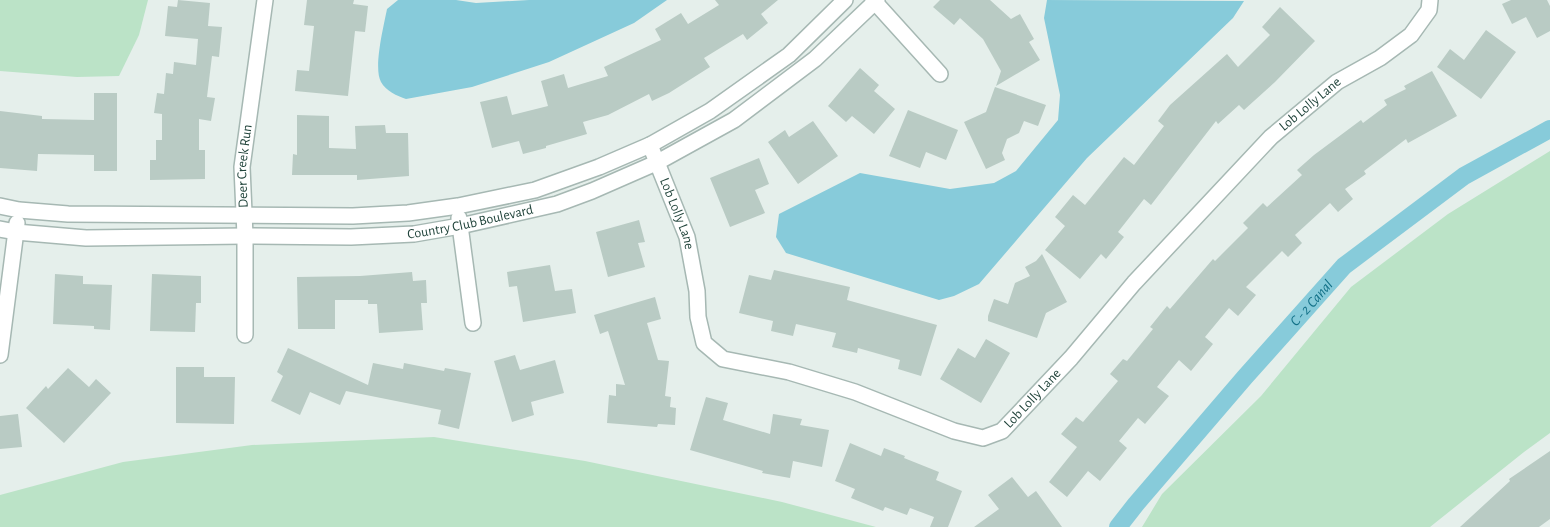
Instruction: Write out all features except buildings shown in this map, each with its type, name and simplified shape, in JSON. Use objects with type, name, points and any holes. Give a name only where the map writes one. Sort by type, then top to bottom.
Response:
[{"type":"street","name":"Deer Creek Run","points":[[245,335],[245,236],[242,167],[265,0]]},
{"type":"street","name":"Country Club Boulevard","points":[[0,206],[19,210],[68,214],[353,216],[408,213],[458,206],[534,190],[599,167],[650,145],[710,111],[789,55],[845,0]]},
{"type":"street","name":"Lob Lolly Lane","points":[[650,145],[687,237],[697,291],[698,317],[704,344],[723,359],[789,372],[855,392],[954,431],[983,438],[1002,431],[1071,358],[1134,283],[1271,137],[1337,82],[1380,58],[1411,35],[1429,10],[1430,0]]},
{"type":"street","name":"Country Club Boulevard","points":[[0,229],[86,238],[351,237],[414,234],[460,226],[557,204],[656,163],[734,120],[815,59],[875,1]]},
{"type":"street","points":[[875,1],[940,74]]},
{"type":"street","points":[[458,206],[473,323]]},
{"type":"street","points":[[0,355],[19,210]]},
{"type":"green space","points":[[0,0],[148,0],[139,35],[119,76],[77,77],[0,71]]},
{"type":"green space","points":[[1550,151],[1550,433],[1430,527],[1142,527],[1162,494],[1261,396],[1351,287],[1448,214]]},
{"type":"green space","points":[[434,437],[585,461],[782,502],[876,527],[0,527],[0,495],[123,462],[252,445]]},
{"type":"water","points":[[398,0],[456,0],[476,3],[529,0],[667,0],[634,23],[549,62],[472,87],[406,99],[392,93],[383,85],[378,67],[387,9]]},
{"type":"water","points":[[1047,0],[1244,1],[1233,18],[1087,158],[979,284],[954,296],[939,300],[786,253],[776,237],[779,214],[860,173],[950,189],[994,183],[1016,171],[1058,120],[1060,95],[1044,18]]},
{"type":"waterway","name":"C - 2 Canal","points":[[1118,527],[1245,377],[1344,266],[1464,176],[1550,129]]}]
